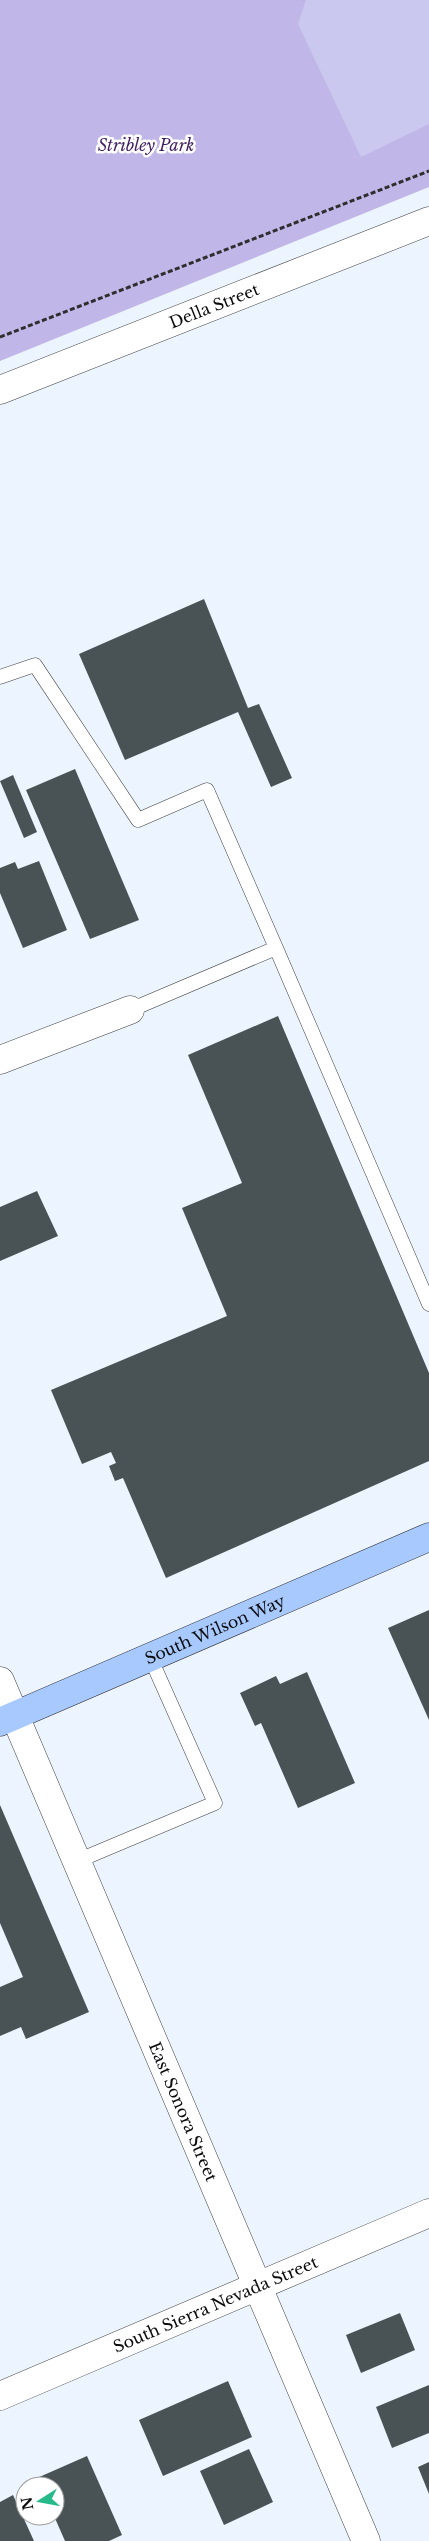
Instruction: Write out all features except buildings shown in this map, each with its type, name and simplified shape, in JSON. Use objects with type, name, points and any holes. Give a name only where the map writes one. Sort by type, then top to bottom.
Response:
[{"type":"main road","name":"South Wilson Way","points":[[7,1719],[429,1537]]},
{"type":"street","name":"Della Street","points":[[0,390],[429,221]]},
{"type":"street","points":[[0,1060],[130,1010]]},
{"type":"street","name":"East Sonora Street","points":[[0,1681],[7,1719],[77,1861],[366,2541]]},
{"type":"street","name":"South Sierra Nevada Street","points":[[0,2396],[429,2213]]},
{"type":"lane","points":[[0,677],[35,665],[138,820],[207,790],[429,1304]]},
{"type":"lane","points":[[130,1010],[276,948]]},
{"type":"lane","points":[[77,1861],[215,1803],[150,1657]]},
{"type":"path","points":[[0,337],[429,171]]},
{"type":"green space","name":"Stribley Park","points":[[0,0],[429,0],[429,187],[0,361]]},
{"type":"shaded area","points":[[306,0],[429,0],[429,124],[361,157],[298,24]]}]
